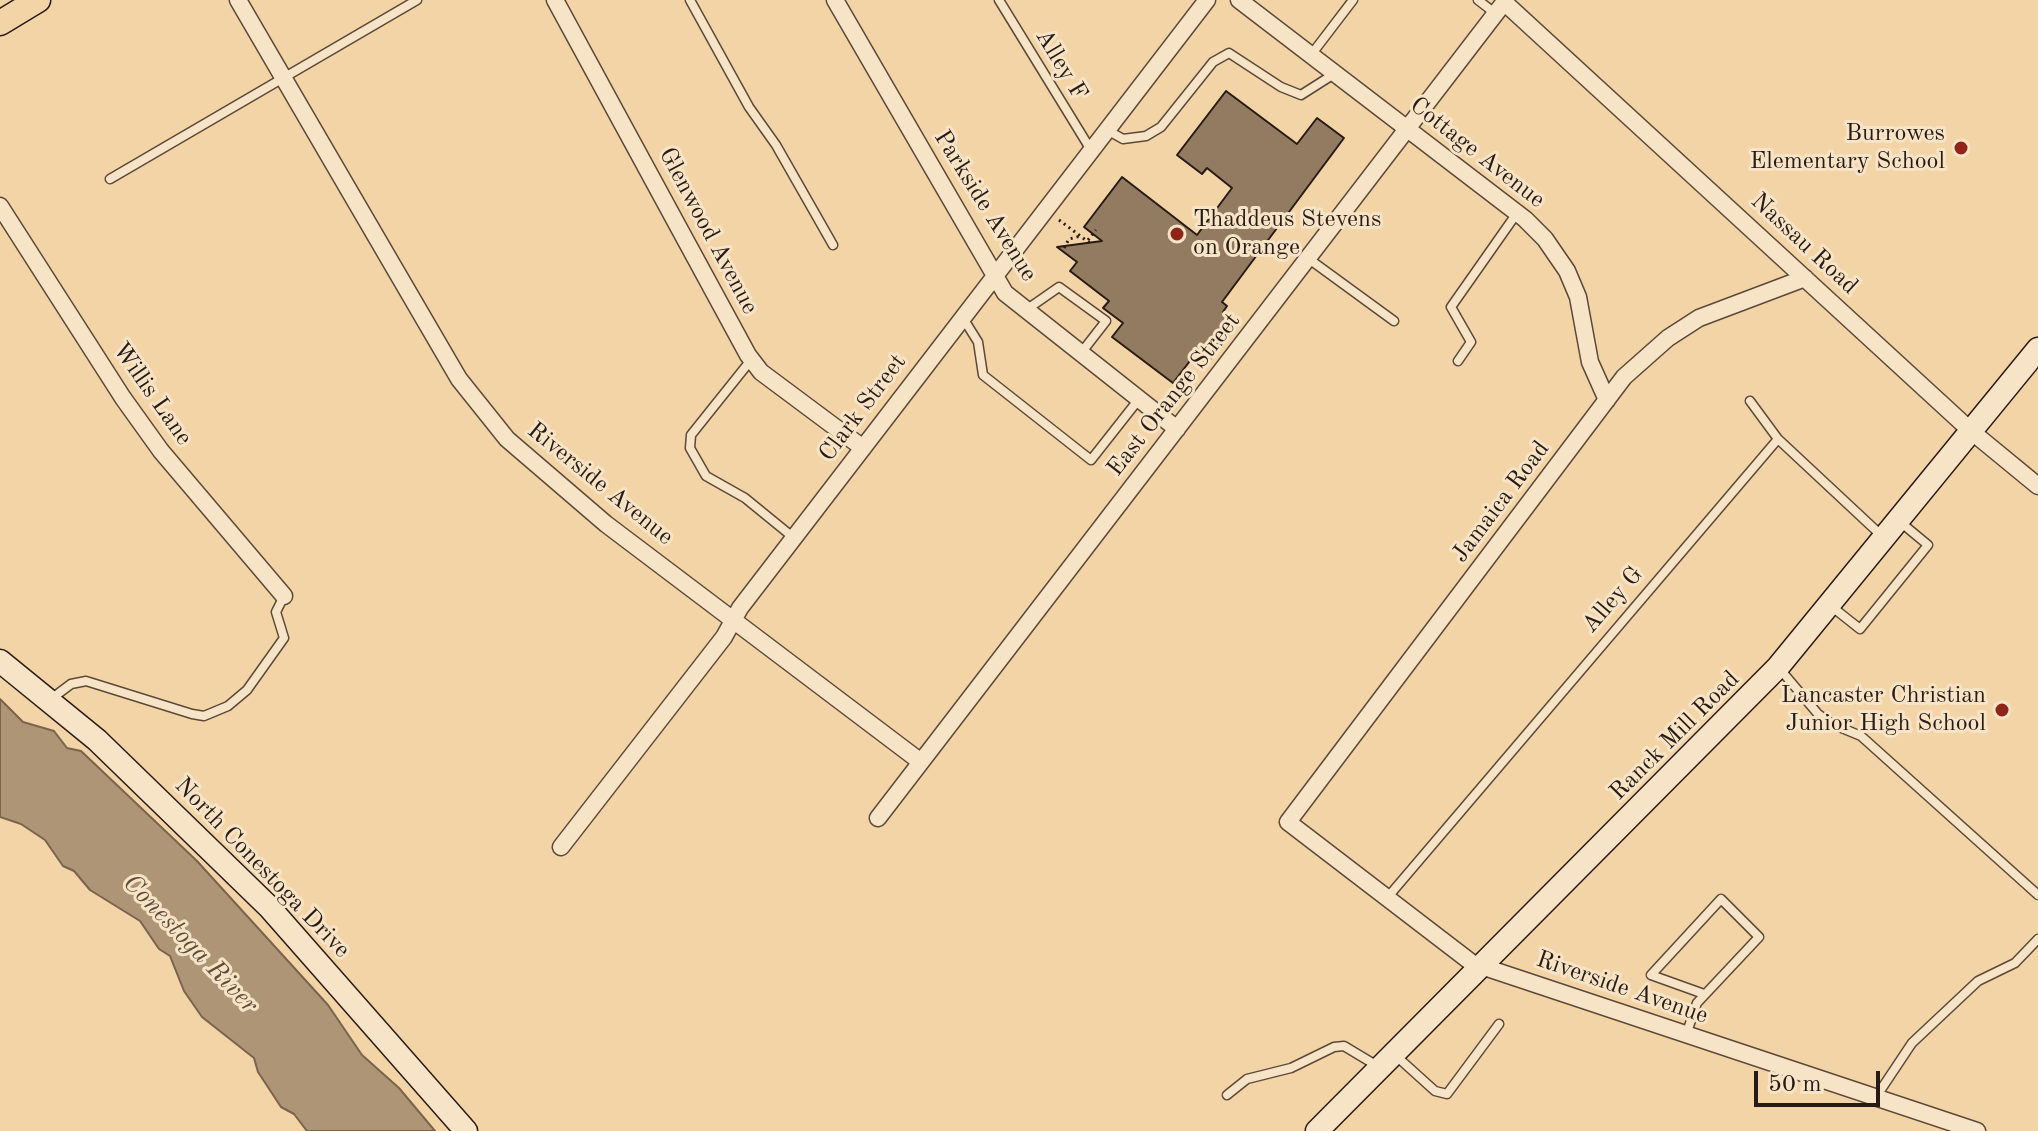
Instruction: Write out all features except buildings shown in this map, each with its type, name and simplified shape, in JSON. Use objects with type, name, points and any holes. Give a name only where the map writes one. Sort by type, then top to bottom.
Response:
[{"type":"main road","points":[[0,23],[38,0]]},
{"type":"street","name":"Riverside Avenue","points":[[238,0],[459,379],[480,409],[537,468],[921,762]]},
{"type":"street","name":"Glenwood Avenue","points":[[555,0],[751,360],[761,372],[863,448]]},
{"type":"street","name":"Parkside Avenue","points":[[835,0],[1005,293],[1177,429]]},
{"type":"street","name":"Clark Street","points":[[561,847],[1207,0]]},
{"type":"street","name":"Cottage Avenue","points":[[1239,0],[1517,213],[1545,239],[1567,271],[1582,311],[1590,362],[1607,400]]},
{"type":"street","name":"East Orange Street","points":[[878,818],[1502,5]]},
{"type":"street","name":"Nassau Road","points":[[1502,5],[1971,431],[2038,486]]},
{"type":"street","name":"Willis Lane","points":[[2,215],[145,430],[284,596]]},
{"type":"street","name":"Jamaica Road","points":[[1288,822],[1607,400],[1646,355],[1699,318],[1805,278]]},
{"type":"street","name":"Ranck Mill Road","points":[[1320,1130],[1778,667],[2038,349]]},
{"type":"street","name":"North Conestoga Drive","points":[[0,661],[51,699],[108,750],[269,907],[466,1131]]},
{"type":"street","name":"Riverside Avenue","points":[[1288,822],[1464,959],[1685,1036],[1977,1131]]},
{"type":"lane","points":[[110,179],[417,0]]},
{"type":"lane","points":[[690,0],[749,107],[776,145],[833,245]]},
{"type":"lane","name":"Alley F","points":[[999,0],[1091,151]]},
{"type":"lane","points":[[1311,55],[1353,0]]},
{"type":"lane","points":[[1478,0],[1502,5]]},
{"type":"lane","points":[[1107,130],[1123,139],[1146,136],[1161,127],[1213,62],[1229,53],[1281,87],[1301,95],[1335,74]]},
{"type":"lane","points":[[1458,361],[1471,342],[1451,307],[1517,213]]},
{"type":"lane","points":[[1309,259],[1394,321]]},
{"type":"lane","points":[[1026,310],[1055,289],[1068,290],[1106,321],[1081,353]]},
{"type":"lane","points":[[963,318],[978,342],[983,375],[1091,460],[1139,399]]},
{"type":"lane","points":[[751,360],[691,435],[690,448],[706,476],[745,498],[794,538]]},
{"type":"lane","points":[[1750,401],[1778,439],[1891,529],[1928,545],[1860,629],[1829,604]]},
{"type":"lane","name":"Alley G","points":[[1386,899],[1778,439]]},
{"type":"lane","points":[[51,699],[71,684],[86,681],[192,714],[204,716],[228,706],[247,690],[284,638],[276,612],[284,596]]},
{"type":"lane","points":[[1778,667],[1818,714],[1832,724],[1861,736],[2038,895]]},
{"type":"lane","points":[[1685,1036],[1704,994],[1759,937],[1721,899],[1651,975],[1704,994]]},
{"type":"lane","points":[[1876,1098],[1912,1043],[1978,981],[2015,963],[2038,939]]},
{"type":"lane","points":[[1227,1095],[1247,1079],[1291,1068],[1334,1047],[1344,1046],[1387,1060],[1435,1091],[1447,1094],[1499,1024]]},
{"type":"path","points":[[1065,225],[1089,242],[1096,230]]},
{"type":"path","points":[[1064,248],[1069,239],[1081,236]]},
{"type":"water","name":"Conestoga River","points":[[0,699],[23,722],[54,731],[67,748],[81,751],[197,861],[328,1005],[362,1055],[399,1088],[435,1131],[307,1131],[294,1114],[281,1107],[258,1072],[254,1058],[202,1017],[184,991],[170,956],[159,949],[140,921],[90,890],[74,871],[63,866],[45,840],[21,824],[0,817]]},
{"type":"place","name":"Burrowes Elementary School","points":[[1961,148]]},
{"type":"place","name":"Thaddeus Stevens on Orange","points":[[1177,234]]},
{"type":"place","name":"Lancaster Christian Junior High School","points":[[2002,710]]}]
